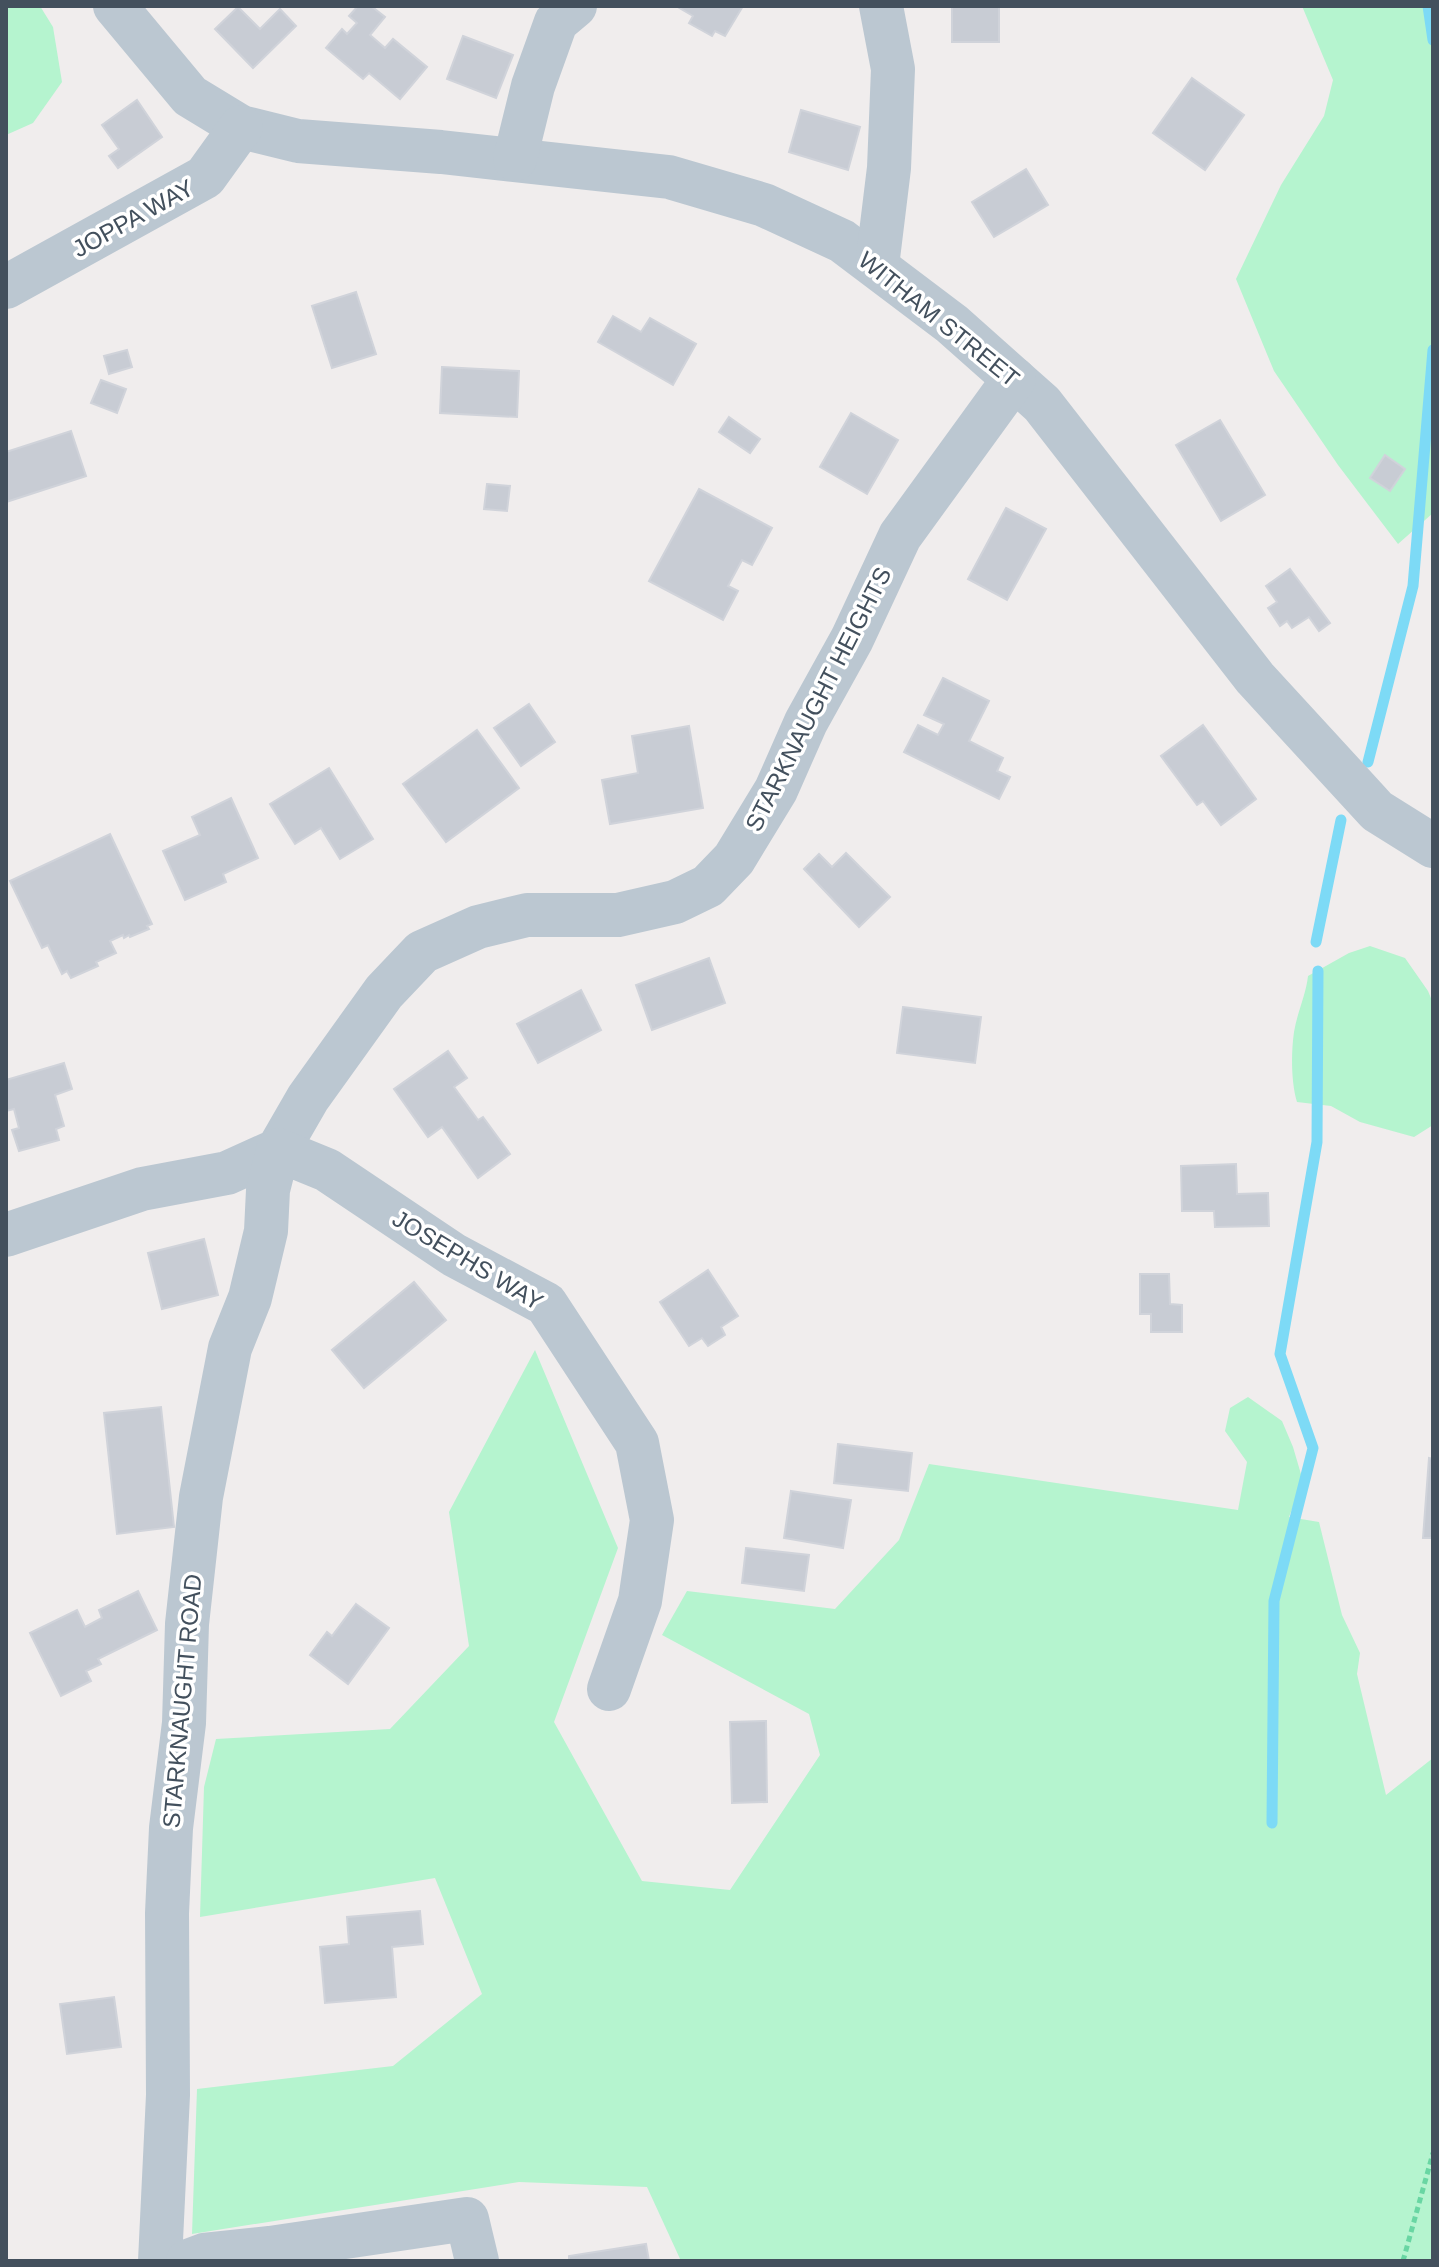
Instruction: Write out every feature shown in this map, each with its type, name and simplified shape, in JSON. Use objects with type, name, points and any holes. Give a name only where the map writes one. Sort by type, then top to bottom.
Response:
[{"type":"street","name":"WITHAM STREET","points":[[115,6],[190,96],[241,127],[298,141],[515,159],[669,177],[764,205],[842,241],[952,324],[1042,404],[1255,678],[1377,811],[1433,846]]},
{"type":"street","points":[[515,159],[533,86],[556,22],[575,6]]},
{"type":"street","points":[[877,266],[889,168],[893,69],[881,6]]},
{"type":"street","name":"JOPPA WAY","points":[[6,287],[205,177],[241,127]]},
{"type":"street","name":"STARKNAUGHT HEIGHTS","points":[[278,1150],[308,1098],[374,1005],[422,952],[478,927],[527,915],[618,915],[675,902],[708,886],[734,859],[776,790],[806,722],[852,639],[900,536],[1014,379]]},
{"type":"street","points":[[6,1235],[142,1189],[227,1173],[278,1150]]},
{"type":"street","name":"JOSEPHS WAY","points":[[278,1150],[327,1170],[454,1255],[546,1304],[637,1443],[652,1520],[640,1601],[609,1689]]},
{"type":"street","name":"STARKNAUGHT ROAD","points":[[160,2261],[168,2095],[167,1898],[171,1828],[184,1723],[189,1608],[201,1497],[230,1348],[250,1298],[266,1231],[268,1190],[278,1150]]},
{"type":"street","points":[[188,2261],[204,2255],[467,2219],[477,2261]]},
{"type":"path","points":[[1403,2261],[1433,2153]]},
{"type":"green space","points":[[6,6],[40,6],[53,27],[62,82],[33,123],[6,135]]},
{"type":"green space","points":[[1302,6],[1433,6],[1433,513],[1398,544],[1338,465],[1274,371],[1236,279],[1281,185],[1324,116],[1333,80]]},
{"type":"green space","points":[[1370,946],[1405,958],[1433,1003],[1433,1125],[1414,1137],[1360,1122],[1331,1106],[1297,1102],[1295,1094],[1293,1040],[1308,976],[1349,953]]},
{"type":"green space","points":[[535,1350],[618,1548],[554,1722],[642,1881],[730,1890],[820,1755],[809,1714],[662,1635],[687,1591],[835,1609],[899,1540],[929,1464],[1238,1510],[1247,1462],[1225,1431],[1230,1408],[1248,1397],[1282,1421],[1303,1481],[1289,1517],[1319,1522],[1342,1615],[1360,1653],[1357,1674],[1386,1795],[1433,1758],[1433,2261],[681,2261],[647,2187],[519,2182],[192,2234],[197,2089],[393,2066],[482,1994],[435,1878],[200,1917],[204,1787],[216,1739],[390,1729],[469,1646],[449,1512]]},
{"type":"building","points":[[358,6],[371,6],[385,17],[370,35],[385,48],[393,39],[427,67],[400,99],[369,73],[363,79],[326,48],[342,29],[347,34],[357,23],[349,16]]},
{"type":"building","points":[[676,6],[743,6],[725,36],[715,31],[712,36],[689,23],[693,16]]},
{"type":"building","points":[[952,6],[999,6],[999,42],[952,42]]},
{"type":"building","points":[[238,7],[260,29],[280,9],[296,26],[253,68],[215,29]]},
{"type":"building","points":[[463,36],[513,55],[496,98],[447,79]]},
{"type":"building","points":[[1192,78],[1244,115],[1205,170],[1153,133]]},
{"type":"building","points":[[137,100],[162,137],[118,168],[109,156],[119,149],[102,125]]},
{"type":"building","points":[[801,110],[860,127],[848,170],[789,152]]},
{"type":"building","points":[[1026,169],[1048,205],[994,237],[972,202]]},
{"type":"building","points":[[356,292],[376,354],[332,368],[312,306]]},
{"type":"building","points":[[613,316],[641,332],[650,318],[696,344],[673,385],[598,342]]},
{"type":"building","points":[[127,350],[132,367],[109,374],[104,356]]},
{"type":"building","points":[[442,367],[519,371],[517,417],[440,413]]},
{"type":"building","points":[[101,380],[126,389],[117,413],[91,403]]},
{"type":"building","points":[[851,413],[898,440],[867,494],[820,467]]},
{"type":"building","points":[[729,417],[760,439],[750,453],[719,432]]},
{"type":"building","points":[[1220,420],[1265,495],[1221,521],[1176,445]]},
{"type":"building","points":[[71,431],[86,476],[6,502],[6,452]]},
{"type":"building","points":[[1385,455],[1405,469],[1390,491],[1370,478]]},
{"type":"building","points":[[487,484],[510,486],[507,511],[484,509]]},
{"type":"building","points":[[699,489],[772,528],[752,565],[742,560],[728,586],[738,591],[723,620],[649,581]]},
{"type":"building","points":[[1006,508],[1046,529],[1007,600],[968,579]]},
{"type":"building","points":[[1290,569],[1330,623],[1319,631],[1309,617],[1292,628],[1287,621],[1280,626],[1268,608],[1277,602],[1266,586]]},
{"type":"building","points":[[943,678],[989,701],[969,741],[1003,758],[997,771],[1010,777],[999,799],[904,752],[918,725],[938,735],[944,724],[924,715]]},
{"type":"building","points":[[529,704],[555,742],[521,766],[494,728]]},
{"type":"building","points":[[1203,725],[1256,799],[1221,825],[1203,801],[1197,805],[1161,756]]},
{"type":"building","points":[[689,726],[703,808],[610,824],[602,780],[638,773],[632,736]]},
{"type":"building","points":[[477,730],[519,788],[446,842],[403,784]]},
{"type":"building","points":[[329,768],[373,839],[340,859],[321,828],[295,844],[270,804]]},
{"type":"building","points":[[231,798],[258,858],[223,874],[226,882],[185,900],[163,851],[200,835],[192,817]]},
{"type":"building","points":[[110,834],[152,924],[147,926],[149,929],[130,937],[124,938],[123,935],[110,941],[116,953],[96,962],[98,966],[71,978],[67,971],[62,974],[48,945],[42,948],[10,881]]},
{"type":"building","points":[[846,853],[890,897],[859,927],[804,869],[819,854],[832,867]]},
{"type":"building","points":[[709,958],[725,1003],[652,1030],[636,985]]},
{"type":"building","points":[[581,990],[601,1030],[538,1063],[517,1024]]},
{"type":"building","points":[[903,1007],[981,1017],[975,1063],[897,1053]]},
{"type":"building","points":[[448,1051],[467,1078],[454,1087],[478,1120],[483,1117],[510,1154],[478,1178],[442,1127],[428,1137],[394,1089]]},
{"type":"building","points":[[64,1063],[72,1089],[55,1095],[64,1126],[56,1129],[59,1140],[19,1151],[12,1130],[19,1128],[14,1109],[6,1111],[6,1080]]},
{"type":"building","points":[[1236,1164],[1237,1194],[1268,1193],[1269,1226],[1215,1227],[1214,1211],[1182,1211],[1181,1166]]},
{"type":"building","points":[[204,1239],[218,1295],[162,1309],[148,1253]]},
{"type":"building","points":[[708,1270],[738,1316],[721,1327],[725,1335],[708,1346],[702,1338],[689,1346],[660,1302]]},
{"type":"building","points":[[1140,1274],[1169,1274],[1170,1304],[1182,1305],[1182,1332],[1151,1332],[1151,1314],[1140,1314]]},
{"type":"building","points":[[414,1282],[446,1320],[364,1388],[332,1350]]},
{"type":"building","points":[[161,1407],[174,1527],[117,1534],[104,1413]]},
{"type":"building","points":[[838,1444],[912,1453],[908,1491],[834,1483]]},
{"type":"building","points":[[1429,1458],[1433,1459],[1433,1538],[1423,1538]]},
{"type":"building","points":[[791,1491],[851,1500],[843,1548],[784,1538]]},
{"type":"building","points":[[746,1548],[809,1555],[804,1591],[742,1583]]},
{"type":"building","points":[[138,1591],[157,1630],[98,1659],[101,1664],[86,1671],[91,1681],[61,1696],[30,1633],[77,1610],[85,1627],[102,1618],[99,1610]]},
{"type":"building","points":[[356,1604],[389,1628],[348,1684],[310,1655],[327,1632],[332,1636]]},
{"type":"building","points":[[766,1721],[767,1802],[732,1803],[730,1722]]},
{"type":"building","points":[[420,1911],[423,1944],[392,1947],[396,1997],[325,2003],[320,1947],[349,1944],[347,1917]]},
{"type":"building","points":[[114,1997],[121,2047],[67,2054],[60,2004]]},
{"type":"building","points":[[646,2244],[649,2261],[569,2261],[569,2256]]},
{"type":"waterway","points":[[1428,6],[1433,40]]},
{"type":"waterway","points":[[1368,762],[1413,586],[1433,350]]},
{"type":"waterway","points":[[1316,942],[1341,820]]},
{"type":"waterway","points":[[1272,1823],[1274,1601],[1313,1448],[1280,1354],[1317,1142],[1318,971]]}]
